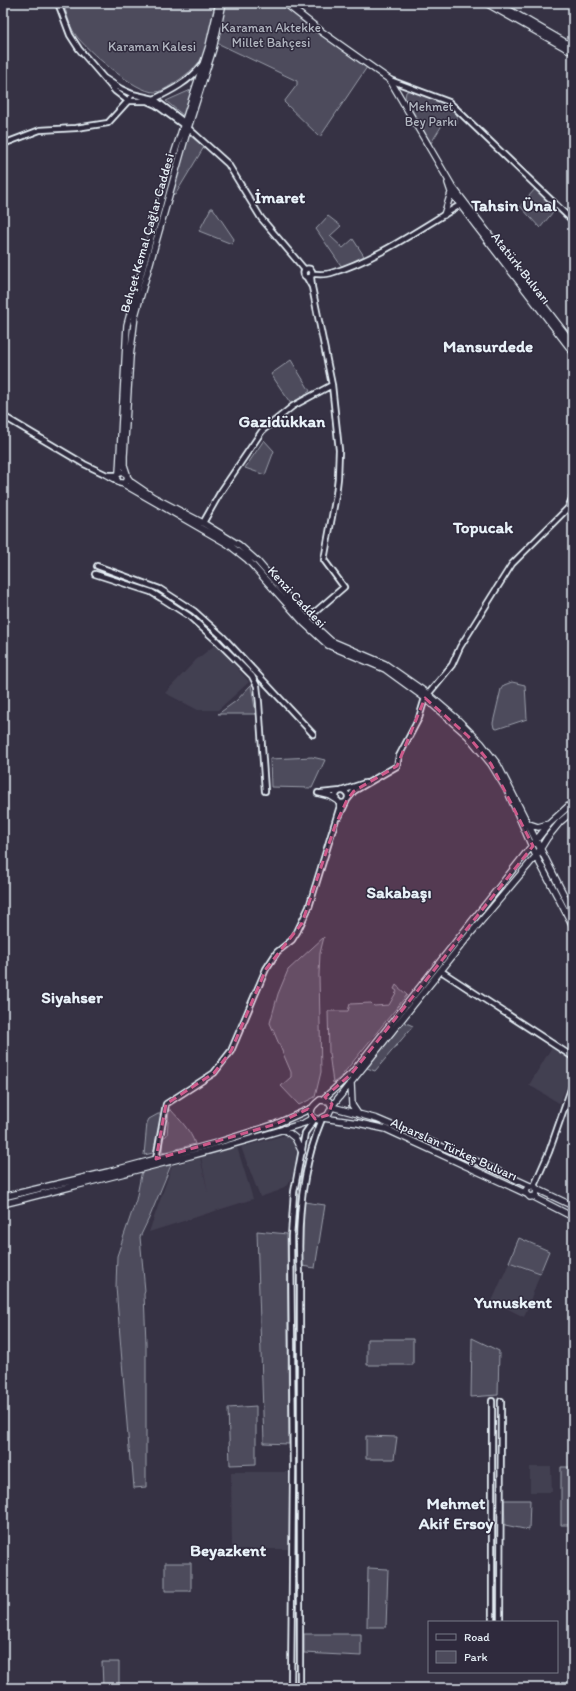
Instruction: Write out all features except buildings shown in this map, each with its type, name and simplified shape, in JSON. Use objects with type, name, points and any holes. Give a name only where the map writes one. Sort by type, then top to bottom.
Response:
[{"type":"main road","name":"Behçet Kemal Çağlar Caddesi","points":[[127,476],[124,465],[124,456],[130,357],[135,316],[185,125],[209,46],[218,3]]},
{"type":"main road","name":"Behçet Kemal Çağlar Caddesi","points":[[119,478],[127,325],[170,167],[213,49],[223,3]]},
{"type":"main road","points":[[285,3],[322,32],[390,80],[444,173]]},
{"type":"main road","points":[[486,3],[573,52]]},
{"type":"main road","points":[[496,3],[573,47]]},
{"type":"main road","name":"Atatürk Bulvarı","points":[[444,173],[463,204],[573,352]]},
{"type":"main road","name":"Atatürk Bulvarı","points":[[444,173],[451,192],[463,204],[573,344]]},
{"type":"main road","points":[[444,215],[452,186]]},
{"type":"main road","points":[[124,472],[127,476],[126,481],[119,478],[124,472]]},
{"type":"main road","name":"Kenzi Caddesi","points":[[127,476],[131,482],[153,497],[203,523],[239,545],[258,562],[307,619],[331,641],[385,664],[426,696],[480,743],[498,764],[573,913]]},
{"type":"main road","name":"Kenzi Caddesi","points":[[119,478],[228,544],[247,559],[304,623],[328,644],[385,669],[426,696],[468,736],[491,764],[508,792],[533,846],[536,856],[573,926]]},
{"type":"main road","points":[[3,1197],[156,1159],[270,1126],[312,1108],[352,1073],[549,824],[573,802]]},
{"type":"main road","points":[[3,1204],[136,1171],[236,1144],[328,1115],[332,1106],[536,856],[540,848],[560,822],[573,811]]},
{"type":"main road","points":[[529,824],[538,827],[549,824]]},
{"type":"main road","points":[[351,1083],[352,1105],[358,1114]]},
{"type":"main road","points":[[322,1100],[329,1101],[332,1106]]},
{"type":"main road","name":"Alparslan Türkeş Bulvarı","points":[[332,1106],[378,1119],[478,1162],[573,1206]]},
{"type":"main road","points":[[312,1108],[311,1114],[318,1119]]},
{"type":"main road","name":"Alparslan Türkeş Bulvarı","points":[[318,1119],[358,1123],[386,1129],[527,1194],[530,1197],[534,1197],[573,1217]]},
{"type":"main road","points":[[284,1128],[297,1141],[302,1152]]},
{"type":"main road","points":[[534,1187],[537,1194],[534,1197]]},
{"type":"main road","name":"Alparslan Türkeş Bulvarı","points":[[527,1194],[526,1190],[534,1187]]},
{"type":"street","points":[[58,3],[70,35],[79,49],[115,91],[128,101],[147,101],[156,105],[185,125]]},
{"type":"street","points":[[154,99],[169,92],[188,79],[204,62]]},
{"type":"street","points":[[104,78],[121,90],[154,99],[228,164],[261,218],[305,270],[310,270],[312,288],[332,385],[339,450],[338,478],[324,560],[344,587],[307,619]]},
{"type":"street","points":[[390,80],[449,102],[573,221]]},
{"type":"street","points":[[3,144],[40,130],[76,128],[108,123],[128,101],[132,94]]},
{"type":"street","points":[[305,270],[304,275],[310,276],[329,274],[361,261],[407,237],[463,204]]},
{"type":"street","points":[[203,523],[224,487],[262,431],[293,406],[332,385]]},
{"type":"street","points":[[3,416],[83,463],[107,475],[119,478]]},
{"type":"street","points":[[335,826],[347,800],[354,791],[397,766],[399,756],[419,718],[426,696],[452,665],[460,648],[512,564],[568,508],[573,496]]},
{"type":"street","points":[[97,566],[160,589],[194,611],[223,637],[313,734]]},
{"type":"street","points":[[95,574],[151,592],[189,616],[217,641],[252,676],[257,686],[259,703],[265,791]]},
{"type":"street","points":[[347,800],[343,802],[338,801],[330,796],[318,793],[341,791],[370,781]]},
{"type":"street","points":[[341,791],[347,793],[347,800]]},
{"type":"street","points":[[156,1159],[166,1104],[214,1072],[231,1051],[266,969],[277,952],[292,940],[302,923],[310,906],[335,826],[340,806],[336,795],[341,791]]},
{"type":"street","points":[[441,971],[573,1057]]},
{"type":"street","points":[[534,1187],[549,1152],[573,1082]]},
{"type":"street","points":[[562,1114],[573,1090]]},
{"type":"street","points":[[291,1688],[293,1470],[291,1236],[294,1192],[305,1133],[318,1119]]},
{"type":"street","points":[[300,1688],[300,1275],[298,1241],[302,1191],[318,1119]]},
{"type":"street","points":[[492,1401],[492,1621]]},
{"type":"street","points":[[500,1621],[501,1401]]},
{"type":"highlighted area","points":[[425,698],[468,736],[491,764],[533,846],[352,1073],[325,1097],[332,1104],[328,1115],[315,1119],[308,1109],[276,1124],[156,1159],[166,1104],[214,1073],[231,1051],[266,969],[302,923],[335,826],[347,800],[354,791],[397,766]]},
{"type":"shaded area","points":[[216,644],[249,682],[218,710],[198,710],[165,693],[196,660]]},
{"type":"shaded area","points":[[552,1047],[573,1060],[573,1074],[559,1103],[529,1085]]},
{"type":"shaded area","points":[[286,1135],[292,1138],[296,1145],[297,1160],[292,1177],[287,1185],[278,1191],[260,1197],[241,1147]]},
{"type":"shaded area","points":[[237,1147],[253,1199],[149,1232],[172,1166],[200,1157],[208,1193],[201,1157]]},
{"type":"shaded area","points":[[509,1263],[540,1274],[524,1317],[492,1301]]},
{"type":"shaded area","points":[[530,1467],[551,1467],[552,1492],[530,1492]]},
{"type":"shaded area","points":[[231,1472],[288,1472],[288,1549],[232,1549]]},
{"type":"green space","name":"Karaman Kalesi","points":[[63,3],[215,3],[202,58],[179,80],[158,92],[155,92],[136,86],[100,60],[89,50],[75,34]]},
{"type":"green space","name":"Karaman Aktekke Millet Bahçesi","points":[[229,3],[281,3],[367,67],[320,137],[284,102],[297,85],[297,81],[217,43],[225,8]]},
{"type":"green space","points":[[193,89],[184,116],[166,101]]},
{"type":"green space","name":"Mehmet Bey Parkı","points":[[410,90],[448,103],[457,112],[457,123],[444,122],[431,143],[405,98],[406,92]]},
{"type":"green space","points":[[188,134],[204,147],[175,195],[172,194]]},
{"type":"green space","points":[[536,188],[557,207],[540,228],[520,206]]},
{"type":"green space","points":[[211,208],[213,208],[234,239],[232,244],[199,231]]},
{"type":"green space","points":[[328,216],[341,226],[330,236],[343,248],[353,239],[364,256],[342,267],[316,229]]},
{"type":"green space","points":[[291,360],[310,391],[291,404],[271,374]]},
{"type":"green space","points":[[264,440],[274,451],[265,475],[245,468]]},
{"type":"green space","points":[[512,682],[525,685],[527,719],[497,729],[494,728],[493,723],[501,689],[504,685]]},
{"type":"green space","points":[[251,685],[256,714],[218,714],[236,701]]},
{"type":"green space","points":[[312,757],[325,760],[312,788],[271,787],[270,759]]},
{"type":"green space","points":[[324,937],[320,953],[319,975],[321,1072],[315,1097],[299,1105],[281,1086],[291,1077],[291,1072],[270,1023],[278,994],[288,970]]},
{"type":"green space","points":[[396,985],[407,995],[339,1079],[333,1083],[329,1053],[328,1011],[348,1011],[350,1004],[371,1003],[374,1006],[389,1005],[397,991],[394,989]]},
{"type":"green space","points":[[404,1022],[413,1026],[375,1071],[367,1068]]},
{"type":"green space","points":[[169,1110],[171,1110],[185,1126],[195,1144],[162,1153],[163,1138],[167,1135]]},
{"type":"green space","points":[[158,1114],[162,1114],[153,1153],[144,1155],[147,1123],[149,1119]]},
{"type":"green space","points":[[171,1165],[140,1237],[145,1291],[146,1487],[134,1488],[132,1463],[130,1461],[116,1287],[117,1256],[136,1200],[142,1170]]},
{"type":"green space","points":[[304,1202],[325,1205],[315,1268],[302,1266]]},
{"type":"green space","points":[[257,1231],[287,1234],[289,1444],[264,1443]]},
{"type":"green space","points":[[519,1238],[549,1251],[540,1273],[509,1262]]},
{"type":"green space","points":[[472,1338],[499,1351],[498,1395],[471,1397]]},
{"type":"green space","points":[[367,1339],[413,1339],[413,1365],[367,1365]]},
{"type":"green space","points":[[256,1406],[256,1464],[230,1465],[228,1408]]},
{"type":"green space","points":[[366,1436],[397,1437],[394,1459],[366,1459]]},
{"type":"green space","points":[[561,1467],[573,1467],[573,1525],[561,1525]]},
{"type":"green space","points":[[504,1500],[530,1500],[529,1530],[505,1525]]},
{"type":"green space","points":[[165,1563],[191,1563],[191,1591],[165,1591]]},
{"type":"green space","points":[[368,1568],[388,1569],[386,1627],[367,1627]]},
{"type":"green space","points":[[304,1634],[361,1634],[361,1656],[304,1653]]},
{"type":"green space","points":[[102,1662],[119,1662],[119,1687],[103,1687]]},
{"type":"green space","points":[[196,1683],[222,1684],[223,1688],[196,1688]]},
{"type":"district","name":"İmaret","points":[[280,197]]},
{"type":"district","name":"Tahsin Ünal","points":[[514,205]]},
{"type":"district","name":"Mansurdede","points":[[488,346]]},
{"type":"district","name":"Gazidükkan","points":[[282,421]]},
{"type":"district","name":"Topucak","points":[[483,527]]},
{"type":"district","name":"Sakabaşı","points":[[399,892]]},
{"type":"district","name":"Siyahser","points":[[72,997]]},
{"type":"district","name":"Yunuskent","points":[[513,1302]]},
{"type":"district","name":"Mehmet Akif Ersoy","points":[[456,1513]]},
{"type":"district","name":"Beyazkent","points":[[228,1550]]}]
